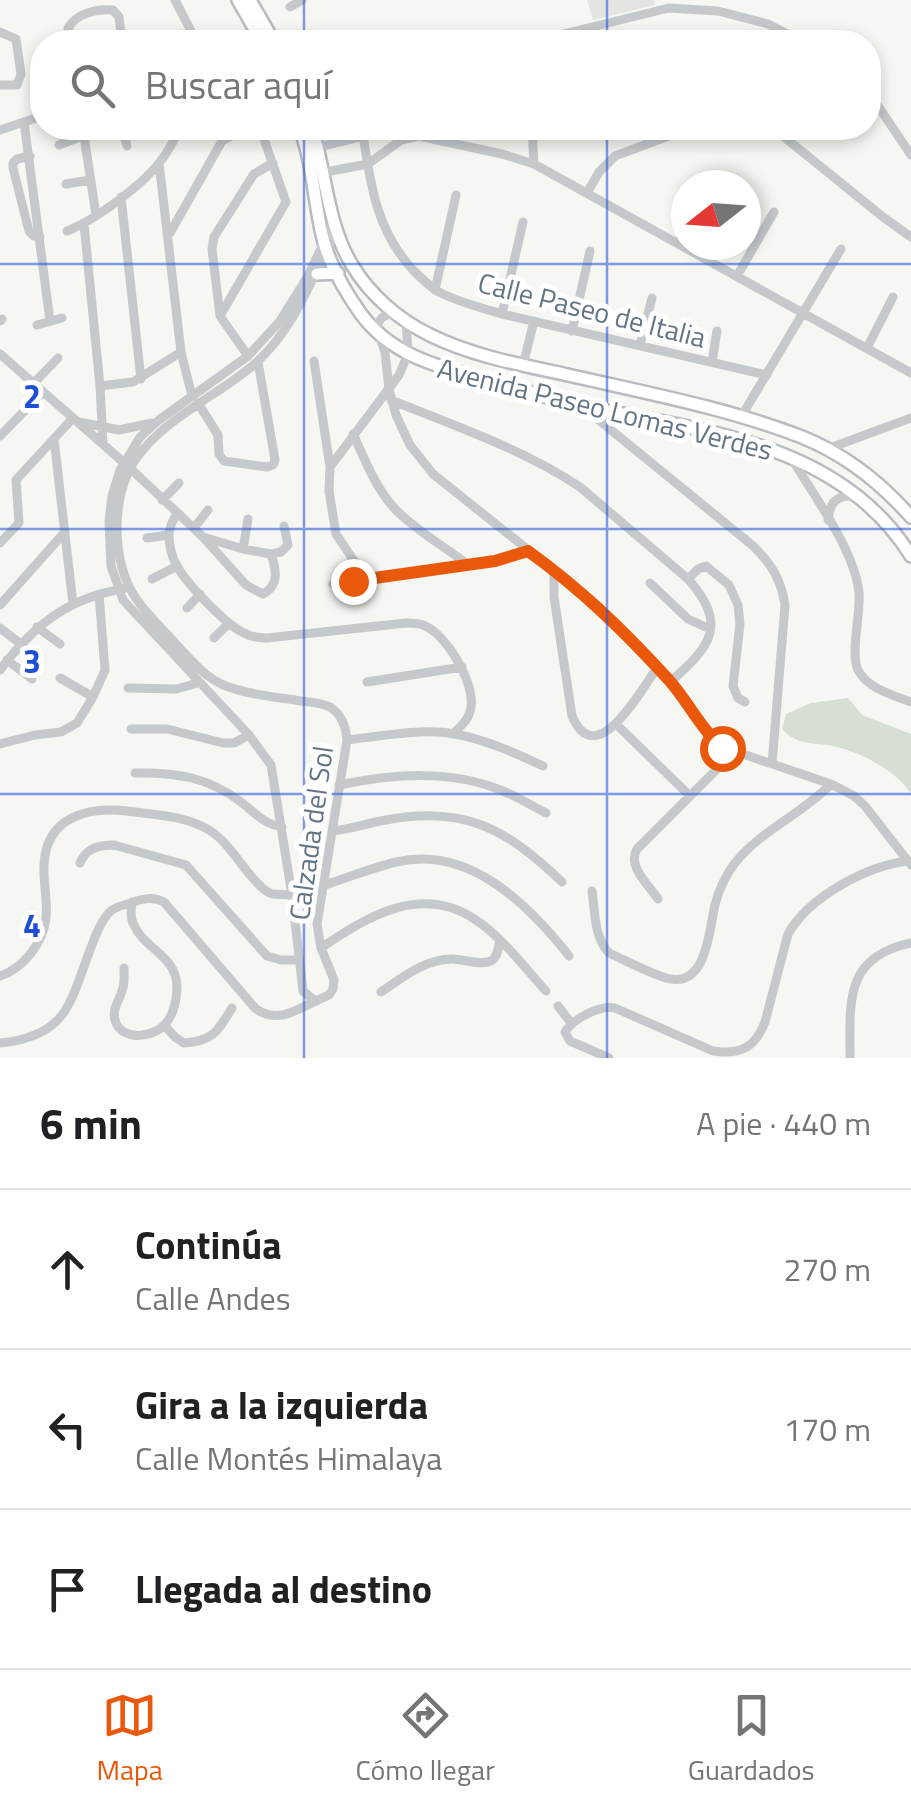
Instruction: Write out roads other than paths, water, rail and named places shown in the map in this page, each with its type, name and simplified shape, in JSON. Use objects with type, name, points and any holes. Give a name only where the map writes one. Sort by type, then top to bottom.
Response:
[{"type":"main road","points":[[238,0],[255,30]]},
{"type":"main road","points":[[250,0],[267,30]]},
{"type":"main road","points":[[308,140],[313,148]]},
{"type":"main road","points":[[313,140],[313,148]]},
{"type":"main road","name":"Avenida Paseo Lomas Verdes","points":[[313,148],[330,218],[353,267],[381,301],[401,317],[444,341],[523,365],[674,399],[803,437],[872,478],[911,516]]},
{"type":"main road","name":"Avenida Paseo Lomas Verdes","points":[[330,218],[325,245],[350,297],[377,333],[408,354],[433,365],[580,406],[646,417],[791,457],[815,468],[878,512],[911,556]]},
{"type":"main road","points":[[317,274],[338,273]]},
{"type":"street","points":[[290,8],[302,0]]},
{"type":"street","points":[[179,1],[191,30]]},
{"type":"street","points":[[579,30],[668,8],[718,11],[780,30]]},
{"type":"street","points":[[69,30],[73,20],[81,15],[104,9],[119,17],[121,30]]},
{"type":"street","points":[[0,32],[16,39],[21,74],[17,85],[0,85]]},
{"type":"street","points":[[881,110],[911,155]]},
{"type":"street","points":[[0,130],[30,120]]},
{"type":"street","points":[[24,122],[50,320]]},
{"type":"street","points":[[59,145],[73,140]]},
{"type":"street","points":[[85,140],[96,216]]},
{"type":"street","points":[[126,140],[128,146]]},
{"type":"street","points":[[67,231],[122,197],[159,163],[173,140]]},
{"type":"street","points":[[168,235],[224,140]]},
{"type":"street","points":[[220,316],[286,202],[265,140]]},
{"type":"street","points":[[313,148],[338,140]]},
{"type":"street","name":"Calle Paseo de Italia","points":[[364,140],[386,233],[406,262],[436,290],[502,314],[767,375]]},
{"type":"street","points":[[319,174],[368,164],[401,140]]},
{"type":"street","points":[[437,140],[534,164],[671,238]]},
{"type":"street","points":[[533,140],[534,164]]},
{"type":"street","points":[[587,193],[599,172],[615,156],[658,140]]},
{"type":"street","points":[[787,140],[911,236]]},
{"type":"street","points":[[30,156],[17,158],[14,168],[28,231],[40,237]]},
{"type":"street","points":[[159,163],[181,352],[195,400],[218,435],[219,454],[224,461],[267,467],[275,460],[253,359],[220,316],[212,249],[214,238],[254,174],[273,162]]},
{"type":"street","points":[[66,184],[90,180]]},
{"type":"street","points":[[436,290],[456,196]]},
{"type":"street","points":[[122,197],[141,378]]},
{"type":"street","points":[[737,276],[774,212]]},
{"type":"street","points":[[195,400],[287,330],[317,274],[330,218]]},
{"type":"street","points":[[502,314],[523,222]]},
{"type":"street","points":[[84,224],[103,444]]},
{"type":"street","points":[[253,359],[325,245]]},
{"type":"street","points":[[741,417],[841,250]]},
{"type":"street","points":[[572,330],[590,251]]},
{"type":"street","points":[[709,260],[911,373]]},
{"type":"street","points":[[867,348],[893,297]]},
{"type":"street","points":[[640,345],[652,298]]},
{"type":"street","points":[[330,466],[390,394],[408,354],[408,337],[401,317],[388,314],[381,318],[377,333],[385,352],[390,394],[410,445],[433,474],[596,604],[670,681],[713,740],[733,753],[831,784],[854,796],[909,863]]},
{"type":"street","points":[[37,325],[62,318]]},
{"type":"street","points":[[523,365],[534,322]]},
{"type":"street","points":[[712,362],[717,332]]},
{"type":"street","points":[[100,386],[133,382],[181,352]]},
{"type":"street","points":[[3,358],[127,465],[256,592],[263,594],[274,583],[271,554]]},
{"type":"street","points":[[33,384],[58,358]]},
{"type":"street","points":[[314,361],[336,534],[354,562],[373,577]]},
{"type":"street","points":[[0,436],[42,392]]},
{"type":"street","points":[[390,394],[561,474],[688,579],[707,606],[710,629],[702,652],[670,681]]},
{"type":"street","name":"Calzada del Sol","points":[[195,400],[159,420],[140,437],[112,496],[111,566],[124,589],[128,607],[248,735],[271,766],[303,991]]},
{"type":"street","name":"Calzada del Sol","points":[[127,465],[195,400]]},
{"type":"street","points":[[580,406],[752,545],[775,570],[785,605],[772,764]]},
{"type":"street","points":[[0,414],[13,422]]},
{"type":"street","points":[[828,449],[911,418]]},
{"type":"street","points":[[75,420],[118,430],[159,420]]},
{"type":"street","points":[[0,543],[18,523],[16,480],[75,420]]},
{"type":"street","points":[[353,434],[388,501],[466,564]]},
{"type":"street","points":[[54,439],[72,604]]},
{"type":"street","points":[[791,457],[850,556],[856,575],[858,671],[881,691],[911,702]]},
{"type":"street","points":[[162,500],[179,483]]},
{"type":"street","points":[[828,520],[836,498],[858,496]]},
{"type":"street","points":[[194,528],[208,510]]},
{"type":"street","points":[[176,514],[169,536],[177,566],[228,624],[243,633],[267,638],[406,623],[424,625],[438,635],[462,668],[471,692],[468,718],[453,734]]},
{"type":"street","points":[[243,549],[248,520]]},
{"type":"street","points":[[203,538],[271,554],[288,545],[284,526]]},
{"type":"street","points":[[0,605],[64,533]]},
{"type":"street","points":[[147,538],[169,536]]},
{"type":"street","points":[[333,584],[495,561],[528,551]]},
{"type":"street","points":[[152,579],[177,566]]},
{"type":"street","points":[[688,579],[706,566],[733,592],[740,624],[733,686],[735,694],[745,702]]},
{"type":"street","points":[[554,570],[554,597],[572,716],[583,732],[604,734],[616,724],[657,668]]},
{"type":"street","points":[[650,583],[688,619],[710,629]]},
{"type":"street","points":[[0,670],[37,627],[72,604],[124,589]]},
{"type":"street","name":"Calzada del Sol","points":[[124,589],[204,674],[226,686],[324,704],[338,714],[347,740],[317,924],[334,989],[315,1001]]},
{"type":"street","points":[[0,744],[70,729],[77,724],[105,670],[98,594]]},
{"type":"street","points":[[187,608],[200,594]]},
{"type":"street","points":[[214,638],[228,624]]},
{"type":"street","points":[[37,627],[60,644]]},
{"type":"street","points":[[0,628],[21,644]]},
{"type":"street","points":[[7,660],[32,679]]},
{"type":"street","points":[[366,682],[462,668]]},
{"type":"street","points":[[60,678],[93,698]]},
{"type":"street","points":[[128,688],[176,689],[198,683]]},
{"type":"street","points":[[616,724],[690,796]]},
{"type":"street","points":[[131,729],[167,729],[223,743],[234,743],[248,735]]},
{"type":"street","points":[[347,740],[453,734],[497,746],[543,766]]},
{"type":"street","points":[[658,899],[632,857],[733,753]]},
{"type":"street","points":[[135,773],[165,772],[203,780],[268,824],[282,826]]},
{"type":"street","points":[[339,784],[420,775],[458,778],[502,790],[546,813]]},
{"type":"street","points":[[592,891],[602,946],[666,978],[678,980],[687,976],[701,962],[719,891],[737,860],[831,784]]},
{"type":"street","points":[[0,976],[26,960],[46,920],[44,868],[51,838],[63,823],[92,810],[123,810],[194,822],[220,838],[266,891],[292,894]]},
{"type":"street","points":[[332,832],[424,814],[464,819],[497,830],[534,855],[562,882]]},
{"type":"street","points":[[80,863],[84,854],[104,845],[178,861],[194,872],[267,956],[300,960]]},
{"type":"street","points":[[609,1058],[568,1039],[565,1032],[571,1023],[605,1006],[713,1051],[725,1053],[752,1045],[765,1022],[788,934],[795,921],[822,896],[882,866],[896,846]]},
{"type":"street","points":[[322,886],[399,861],[438,860],[477,872],[507,890],[548,929],[568,956]]},
{"type":"street","points":[[882,866],[909,863]]},
{"type":"street","points":[[0,1043],[32,1037],[61,1018],[104,920],[116,908],[154,898],[164,902],[264,1015],[285,1016],[315,1001],[303,991],[294,1011]]},
{"type":"street","points":[[124,968],[124,986],[114,1008],[117,1026],[133,1035],[148,1034],[165,1026],[174,1005],[176,977],[164,957],[137,931],[132,902]]},
{"type":"street","points":[[322,948],[389,909],[428,902],[453,907],[476,920],[500,940],[546,991]]},
{"type":"street","points":[[380,992],[431,963],[448,959],[486,963],[493,960],[500,940]]},
{"type":"street","points":[[850,1058],[851,996],[864,969],[882,952],[911,944]]},
{"type":"street","points":[[558,1006],[571,1023]]},
{"type":"street","points":[[165,1026],[178,1040],[189,1043],[214,1036],[232,1008]]}]
